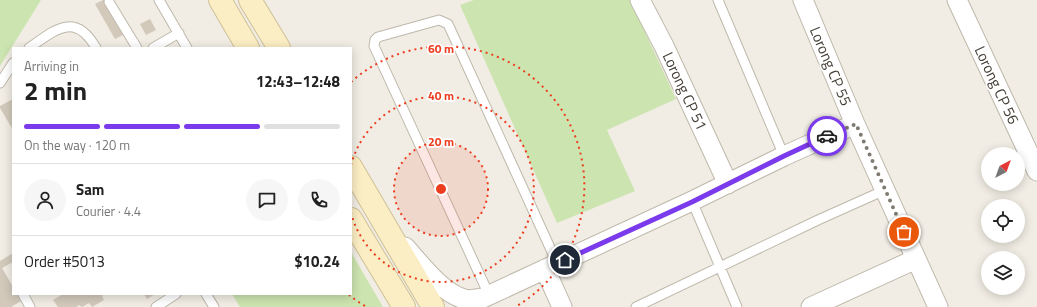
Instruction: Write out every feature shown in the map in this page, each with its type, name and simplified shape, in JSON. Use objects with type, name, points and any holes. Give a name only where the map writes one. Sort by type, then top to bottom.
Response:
[{"type":"main road","points":[[220,0],[245,45]]},
{"type":"main road","points":[[250,0],[278,47]]},
{"type":"main road","points":[[352,169],[433,307]]},
{"type":"main road","points":[[352,221],[404,307]]},
{"type":"street","name":"Lorong CP 51","points":[[640,0],[664,46],[728,184]]},
{"type":"street","name":"Lorong CP 55","points":[[802,0],[938,307]]},
{"type":"street","name":"Lorong CP 56","points":[[957,0],[1037,171]]},
{"type":"street","points":[[388,228],[429,275],[454,295],[465,300],[483,300],[551,266],[692,202],[784,156],[856,124]]},
{"type":"street","points":[[811,307],[916,259]]},
{"type":"street","points":[[551,266],[562,307]]},
{"type":"lane","points":[[159,0],[186,47]]},
{"type":"lane","points":[[718,0],[784,156]]},
{"type":"lane","points":[[109,2],[136,47]]},
{"type":"lane","points":[[483,300],[374,46],[375,40],[378,37],[439,20],[448,24],[551,266]]},
{"type":"lane","points":[[30,47],[56,30],[70,27],[75,27],[83,31],[90,37],[95,47]]},
{"type":"lane","points":[[155,47],[179,33]]},
{"type":"lane","points":[[0,83],[12,65]]},
{"type":"lane","points":[[636,307],[818,220],[885,190]]},
{"type":"lane","points":[[692,202],[737,307]]},
{"type":"lane","points":[[24,295],[30,307]]},
{"type":"lane","points":[[156,307],[174,295]]},
{"type":"lane","points":[[207,295],[214,307]]},
{"type":"green space","points":[[0,0],[41,0],[0,66]]},
{"type":"green space","points":[[474,0],[630,0],[676,99],[607,130],[635,191],[557,223],[460,5]]},
{"type":"green space","points":[[352,254],[383,307],[240,307],[233,295],[352,295]]},
{"type":"building","points":[[106,0],[125,34],[115,39],[95,4]]},
{"type":"building","points":[[150,19],[156,30],[146,35],[140,24]]},
{"type":"building","points":[[12,100],[12,128],[0,108],[0,106]]},
{"type":"building","points":[[12,254],[12,263],[2,268],[12,285],[12,295],[18,295],[21,301],[11,307],[0,307],[0,261]]},
{"type":"building","points":[[61,295],[103,295],[104,300],[92,307],[89,303],[82,307],[79,305],[76,307],[58,307],[53,300]]},
{"type":"building","points":[[145,295],[153,295],[147,299]]},
{"type":"way so far","points":[[827,136],[856,124],[904,232]]},
{"type":"route","points":[[565,260],[692,202],[827,136]]}]
